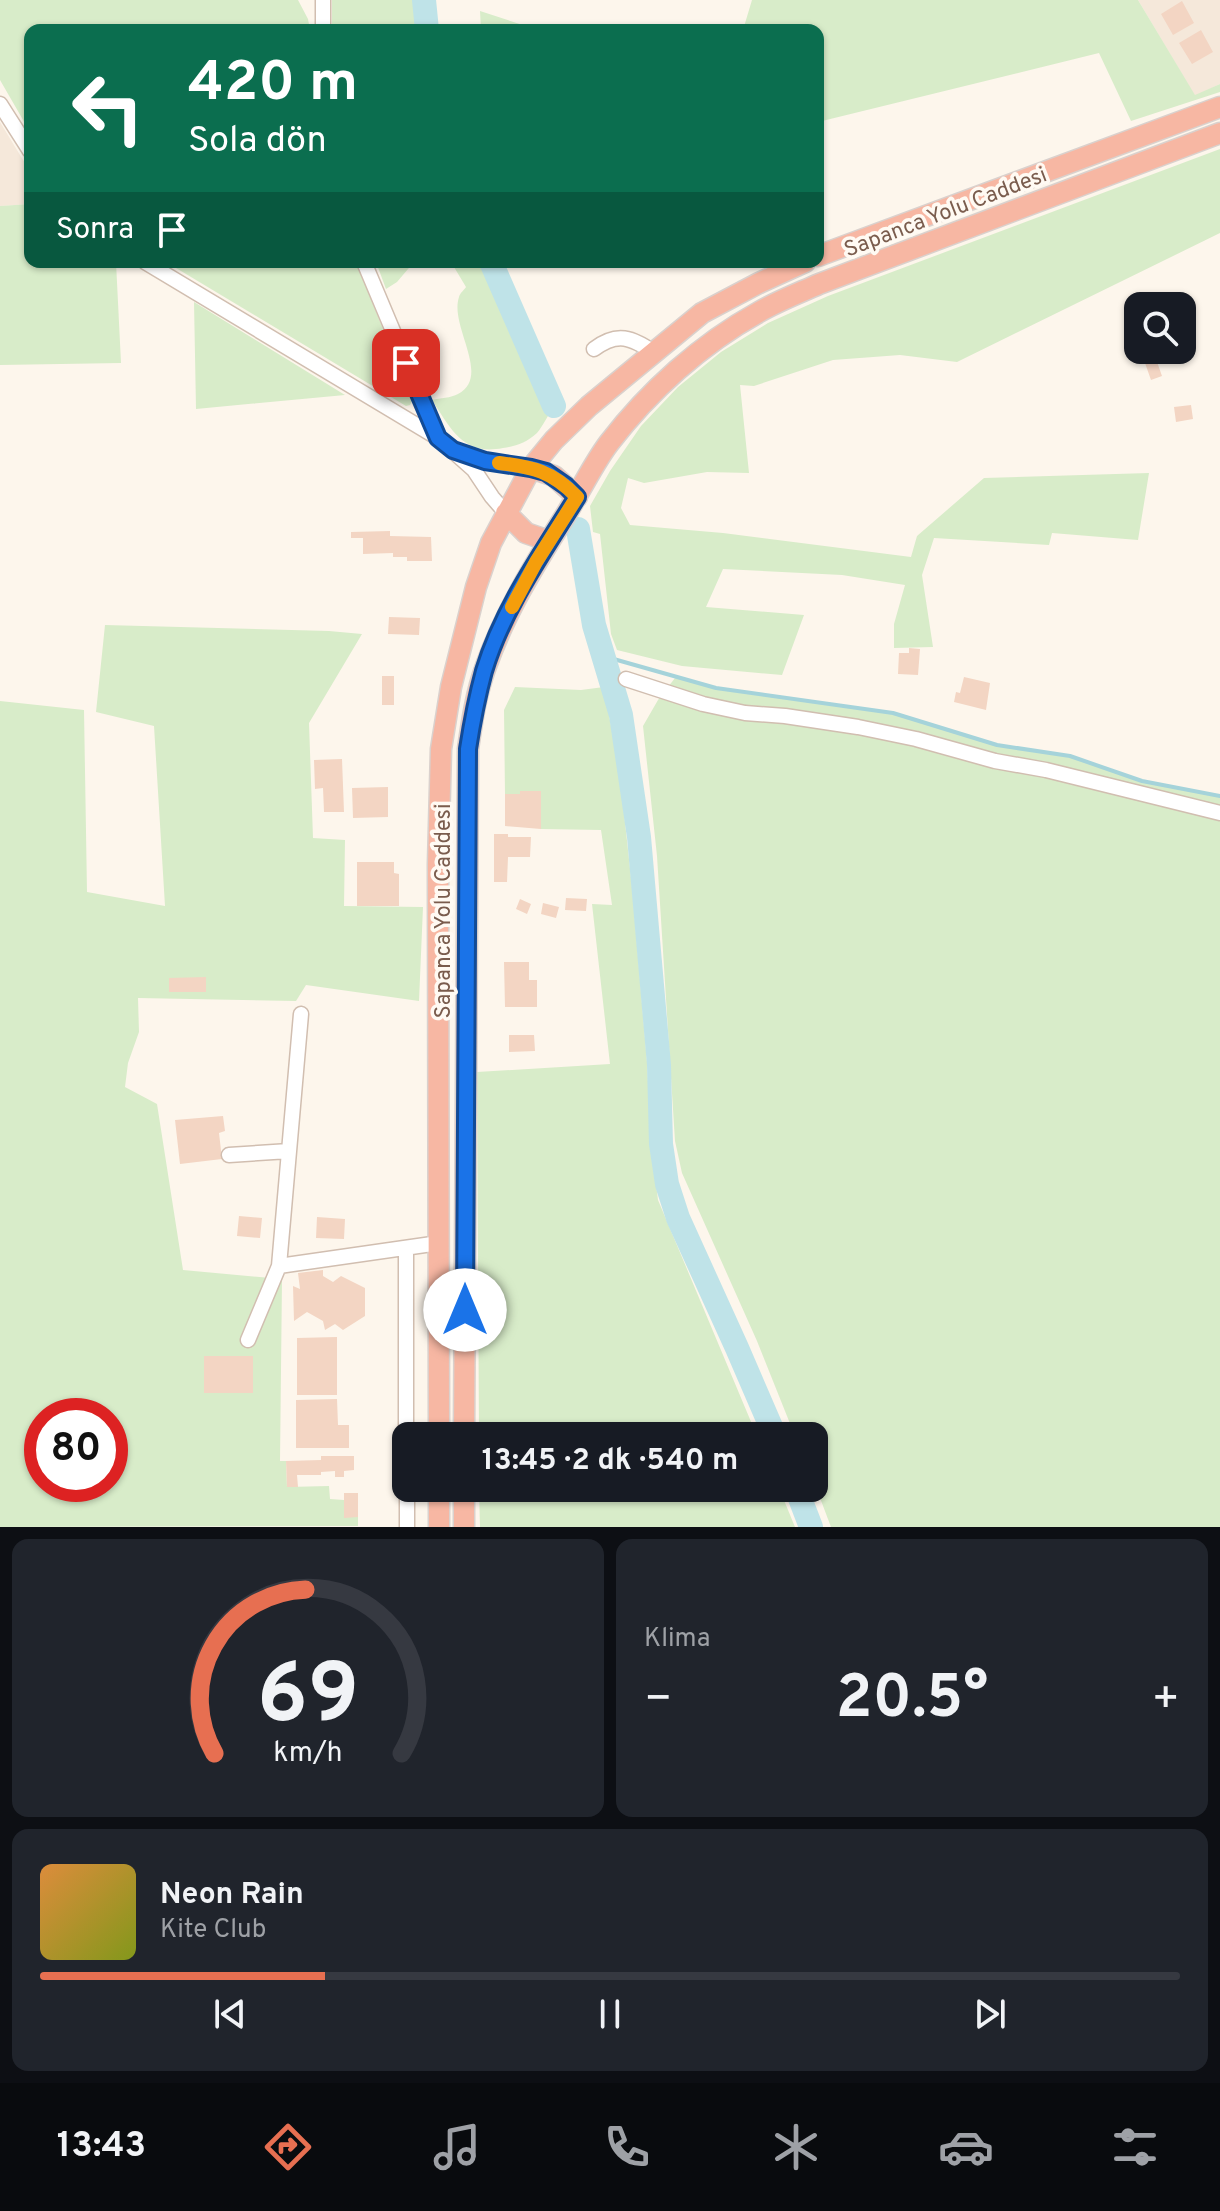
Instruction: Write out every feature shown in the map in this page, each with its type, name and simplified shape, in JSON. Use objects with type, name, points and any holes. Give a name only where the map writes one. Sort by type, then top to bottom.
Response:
[{"type":"highway","name":"Sapanca Yolu Caddesi","points":[[824,254],[1220,107]]},
{"type":"highway","name":"Sapanca Yolu Caddesi","points":[[464,1422],[468,749],[485,668],[499,633],[549,541],[608,445],[644,401],[688,361],[759,311],[819,284],[1220,133]]},
{"type":"highway","name":"Sapanca Yolu Caddesi","points":[[439,1422],[438,864],[441,749],[451,687],[476,587],[491,543],[506,513],[531,468],[554,440],[589,406],[702,313],[792,268]]},
{"type":"highway","points":[[531,468],[554,476],[577,497]]},
{"type":"highway","points":[[506,513],[526,533],[549,541]]},
{"type":"highway","points":[[439,1502],[439,1527]]},
{"type":"highway","points":[[464,1502],[464,1527]]},
{"type":"street","points":[[320,4],[322,24]]},
{"type":"street","points":[[0,104],[24,142]]},
{"type":"street","points":[[155,268],[438,438],[474,470],[506,513]]},
{"type":"street","points":[[367,268],[438,438]]},
{"type":"street","points":[[594,349],[606,340],[622,338],[634,340],[654,352]]},
{"type":"street","points":[[453,450],[485,461],[531,468]]},
{"type":"street","points":[[626,679],[703,704],[745,713],[858,727],[916,739],[995,761],[1046,770],[1220,813]]},
{"type":"street","points":[[248,1340],[279,1266],[301,1014]]},
{"type":"street","points":[[229,1155],[289,1151]]},
{"type":"street","points":[[279,1266],[439,1243]]},
{"type":"street","points":[[406,1248],[406,1422]]},
{"type":"street","points":[[407,1502],[407,1527]]},
{"type":"shaded area","points":[[1138,0],[1220,0],[1220,84],[1195,96]]},
{"type":"shaded area","points":[[0,122],[24,161],[24,204],[0,206]]},
{"type":"green space","points":[[0,0],[298,0],[308,19],[309,24],[24,24],[24,122],[0,80]]},
{"type":"green space","points":[[332,0],[424,0],[426,24],[332,24]]},
{"type":"green space","points":[[752,0],[1138,0],[1195,95],[1220,84],[1220,92],[1131,121],[1099,53],[824,121],[824,24],[745,24]]},
{"type":"green space","points":[[480,11],[520,24],[481,24]]},
{"type":"green space","points":[[1220,149],[1220,233],[957,362],[900,355],[833,360],[754,386],[740,385],[749,473],[707,472],[644,483],[628,478],[621,508],[630,525],[723,533],[911,557],[917,536],[984,478],[1149,473],[1138,540],[1052,533],[1049,545],[934,538],[922,575],[933,647],[894,648],[894,624],[905,585],[842,575],[723,569],[706,607],[804,615],[782,675],[682,666],[617,650],[611,634],[600,534],[593,532],[590,506],[641,426],[678,387],[721,352],[768,323],[828,296]]},
{"type":"green space","points":[[24,204],[24,268],[116,268],[121,363],[0,365],[0,206]]},
{"type":"green space","points":[[176,268],[358,268],[412,401],[406,406]]},
{"type":"green space","points":[[378,268],[409,268],[397,282],[386,289]]},
{"type":"green space","points":[[455,268],[494,268],[554,406],[537,433],[521,444],[489,449],[468,444],[452,430],[432,400],[458,394],[467,386],[471,375],[471,363],[457,309],[466,287]]},
{"type":"green space","points":[[194,302],[345,395],[196,409]]},
{"type":"green space","points":[[105,625],[362,634],[309,723],[313,838],[345,840],[344,906],[423,907],[419,1001],[306,985],[296,1001],[138,998],[139,1032],[128,1063],[125,1087],[157,1104],[183,1270],[282,1279],[280,1461],[286,1461],[287,1487],[329,1486],[330,1499],[344,1500],[344,1517],[358,1517],[358,1526],[0,1527],[0,701],[84,710],[87,892],[165,906],[154,726],[96,712]]},
{"type":"green space","points":[[675,678],[749,694],[893,713],[997,745],[1070,756],[1142,781],[1220,796],[1220,1527],[831,1527],[822,1502],[828,1502],[828,1422],[789,1422],[682,1173],[675,1141],[657,856],[643,726]]},
{"type":"green space","points":[[515,687],[581,690],[604,687],[620,776],[632,887],[658,1200],[751,1422],[479,1422],[477,1072],[610,1064],[592,904],[612,905],[601,830],[541,829],[541,791],[505,794],[504,710]]},
{"type":"green space","points":[[479,1502],[785,1502],[795,1527],[480,1527]]},
{"type":"building","points":[[1182,1],[1194,23],[1173,35],[1161,14]]},
{"type":"building","points":[[1201,30],[1213,52],[1192,64],[1179,43]]},
{"type":"building","points":[[1145,364],[1158,364],[1162,376],[1151,380]]},
{"type":"building","points":[[1191,405],[1193,419],[1176,422],[1174,407]]},
{"type":"building","points":[[390,531],[390,536],[431,537],[432,561],[407,561],[407,557],[393,557],[393,553],[363,554],[363,538],[351,538],[351,532]]},
{"type":"building","points":[[389,617],[420,618],[419,635],[388,634]]},
{"type":"building","points":[[909,648],[920,649],[918,675],[898,674],[899,653],[909,653]]},
{"type":"building","points":[[382,676],[394,676],[394,705],[382,705]]},
{"type":"building","points":[[964,677],[990,683],[986,710],[954,702]]},
{"type":"building","points":[[342,759],[344,812],[324,812],[323,788],[315,789],[314,760]]},
{"type":"building","points":[[388,787],[388,817],[353,818],[352,788]]},
{"type":"building","points":[[520,791],[541,791],[541,829],[505,826],[505,794],[520,794]]},
{"type":"building","points":[[494,834],[531,837],[530,857],[508,857],[507,882],[494,882]]},
{"type":"building","points":[[357,862],[394,862],[394,873],[399,874],[399,906],[357,906]]},
{"type":"building","points":[[566,898],[587,899],[586,911],[565,910]]},
{"type":"building","points":[[520,899],[531,904],[527,914],[516,909]]},
{"type":"building","points":[[543,903],[559,907],[556,918],[541,914]]},
{"type":"building","points":[[504,962],[529,962],[529,980],[537,980],[537,1007],[505,1007]]},
{"type":"building","points":[[206,977],[206,992],[169,992],[169,978]]},
{"type":"building","points":[[509,1035],[534,1035],[535,1051],[509,1052]]},
{"type":"building","points":[[223,1116],[225,1131],[219,1133],[222,1159],[180,1164],[175,1120]]},
{"type":"building","points":[[239,1216],[262,1218],[260,1238],[237,1236]]},
{"type":"building","points":[[317,1217],[345,1219],[344,1239],[316,1238]]},
{"type":"building","points":[[323,1270],[323,1276],[333,1282],[341,1276],[365,1288],[365,1316],[343,1330],[335,1324],[325,1330],[323,1321],[307,1312],[294,1321],[293,1286],[300,1289],[298,1273]]},
{"type":"building","points":[[337,1337],[337,1395],[297,1395],[297,1338]]},
{"type":"building","points":[[204,1356],[253,1356],[253,1393],[204,1393]]},
{"type":"building","points":[[337,1399],[338,1425],[349,1425],[349,1448],[296,1448],[296,1400]]},
{"type":"building","points":[[321,1456],[354,1456],[354,1470],[344,1471],[344,1477],[335,1477],[335,1471],[321,1472],[321,1475],[297,1475],[298,1487],[287,1487],[286,1461],[321,1460]]},
{"type":"building","points":[[344,1493],[358,1493],[358,1517],[344,1518]]},
{"type":"waterway","points":[[424,0],[426,24]]},
{"type":"waterway","points":[[494,268],[554,406]]},
{"type":"waterway","points":[[578,529],[594,625],[621,715],[639,837],[659,1065],[661,1144],[667,1184],[678,1218],[769,1422]]},
{"type":"waterway","points":[[603,656],[716,688],[893,713],[997,745],[1070,756],[1142,781],[1220,796]]},
{"type":"waterway","points":[[801,1502],[811,1527]]},
{"type":"slow traffic","points":[[499,463],[546,472],[577,497],[512,607]]},
{"type":"route","points":[[406,363],[438,438],[453,450],[485,461],[546,472],[577,497],[536,562],[499,633],[485,668],[468,749],[465,1310]]}]
